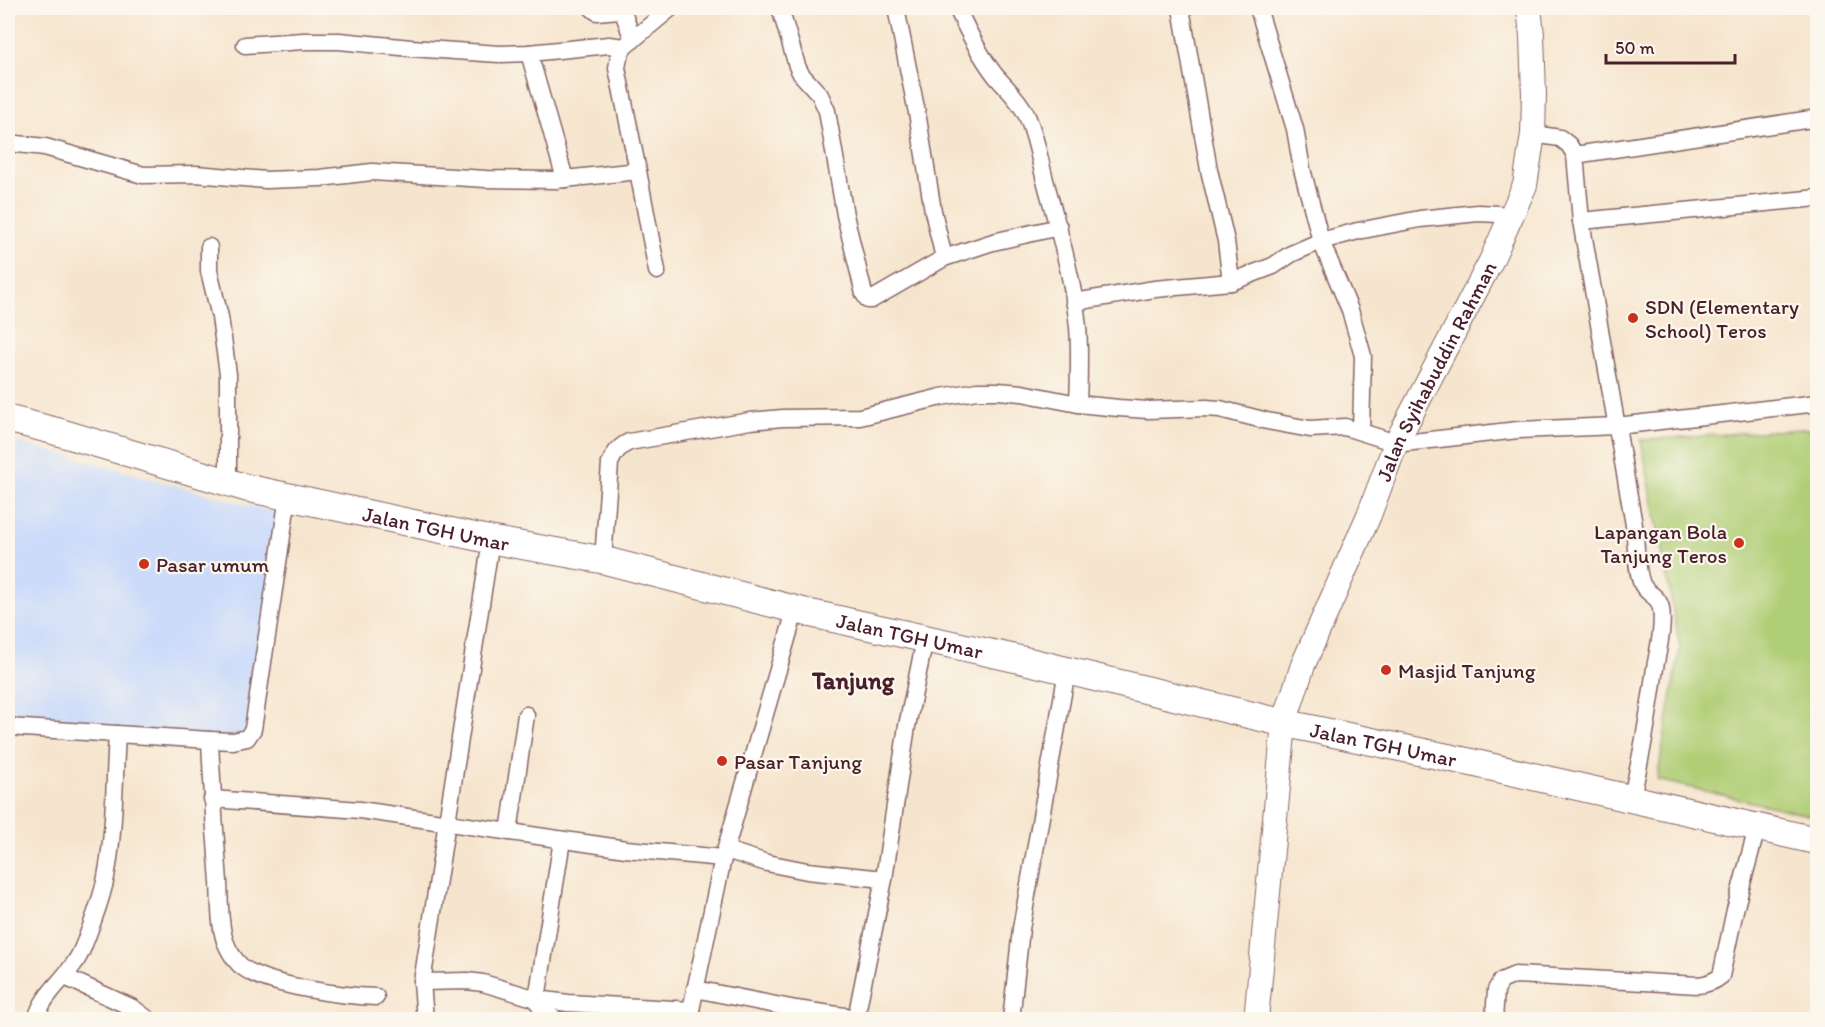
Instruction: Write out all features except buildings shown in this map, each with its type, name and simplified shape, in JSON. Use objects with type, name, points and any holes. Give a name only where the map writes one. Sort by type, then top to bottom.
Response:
[{"type":"main road","name":"Jalan TGH Umar","points":[[8,419],[228,482],[288,496],[492,540],[603,560],[796,609],[1284,723],[1818,841]]},
{"type":"street","points":[[592,8],[597,12],[619,10],[623,12],[629,43]]},
{"type":"street","points":[[657,271],[617,68],[619,57],[629,43],[671,8]]},
{"type":"street","points":[[780,8],[797,66],[801,74],[820,95],[827,111],[845,216],[866,298],[871,300],[944,258],[993,242],[1059,226]]},
{"type":"street","points":[[896,8],[918,118],[933,211],[944,258]]},
{"type":"street","points":[[957,8],[978,52],[996,76],[1018,99],[1032,127],[1059,226],[1078,326],[1078,404]]},
{"type":"street","points":[[1181,8],[1209,170],[1226,241],[1231,282]]},
{"type":"street","points":[[1258,8],[1294,129],[1302,170],[1321,241],[1353,320],[1363,357],[1361,431]]},
{"type":"street","name":"Jalan Syihabuddin Rahman","points":[[1256,1020],[1284,723],[1303,665],[1369,515],[1396,443],[1491,261],[1525,185],[1533,134],[1532,35],[1529,8]]},
{"type":"street","points":[[245,45],[339,41],[499,54],[629,43]]},
{"type":"street","points":[[529,53],[565,179]]},
{"type":"street","points":[[1575,155],[1818,118]]},
{"type":"street","points":[[1533,134],[1560,138],[1569,145],[1575,155],[1581,221],[1634,525],[1639,574],[1645,590],[1659,601],[1662,616],[1642,758],[1631,800]]},
{"type":"street","points":[[8,143],[45,147],[143,175],[206,174],[266,180],[320,178],[372,172],[486,179],[565,179],[638,171]]},
{"type":"street","points":[[1581,221],[1818,198]]},
{"type":"street","points":[[1074,302],[1155,289],[1231,282],[1274,266],[1291,254],[1321,241],[1420,219],[1491,213],[1511,219]]},
{"type":"street","points":[[209,247],[209,271],[228,374],[228,482]]},
{"type":"street","points":[[603,560],[610,463],[620,446],[629,442],[750,421],[860,417],[941,397],[977,391],[1022,393],[1078,404],[1148,410],[1206,408],[1232,411],[1289,426],[1310,429],[1345,428],[1361,431],[1396,443],[1518,430],[1617,426],[1818,403]]},
{"type":"street","points":[[8,727],[210,740],[241,741],[247,738],[253,729],[288,496]]},
{"type":"street","points":[[423,1006],[447,823],[492,540]]},
{"type":"street","points":[[423,1006],[467,981],[483,983],[537,999],[692,1015],[695,989],[724,854],[796,609]]},
{"type":"street","points":[[695,989],[861,1019],[905,737],[925,639]]},
{"type":"street","points":[[1011,1020],[1021,929],[1066,671]]},
{"type":"street","points":[[509,832],[526,715]]},
{"type":"street","points":[[36,1020],[38,1011],[52,988],[68,972],[82,950],[105,879],[112,838],[117,734]]},
{"type":"street","points":[[210,740],[225,941],[240,965],[258,976],[300,987],[349,996],[376,997]]},
{"type":"street","points":[[213,799],[360,810],[626,849],[724,854],[807,871],[884,879]]},
{"type":"street","points":[[1494,1020],[1496,990],[1501,981],[1515,975],[1698,985],[1709,984],[1717,980],[1721,976],[1757,828]]},
{"type":"street","points":[[557,1020],[538,1004],[537,999],[562,840]]},
{"type":"street","points":[[68,972],[133,1008],[149,1020]]},
{"type":"shaded area","name":"Pasar umum","points":[[17,442],[284,515],[253,746],[8,730],[8,613]]},
{"type":"green space","name":"Lapangan Bola Tanjung Teros","points":[[1818,428],[1817,817],[1657,780],[1680,647],[1641,440]]},
{"type":"place","name":"SDN (Elementary School) Teros","points":[[1633,318]]},
{"type":"place","name":"Lapangan Bola Tanjung Teros","points":[[1739,543]]},
{"type":"place","name":"Pasar umum","points":[[144,564]]},
{"type":"place","name":"Masjid Tanjung","points":[[1386,670]]},
{"type":"place","name":"Pasar Tanjung","points":[[722,761]]},
{"type":"district","name":"Tanjung","points":[[853,680]]}]
